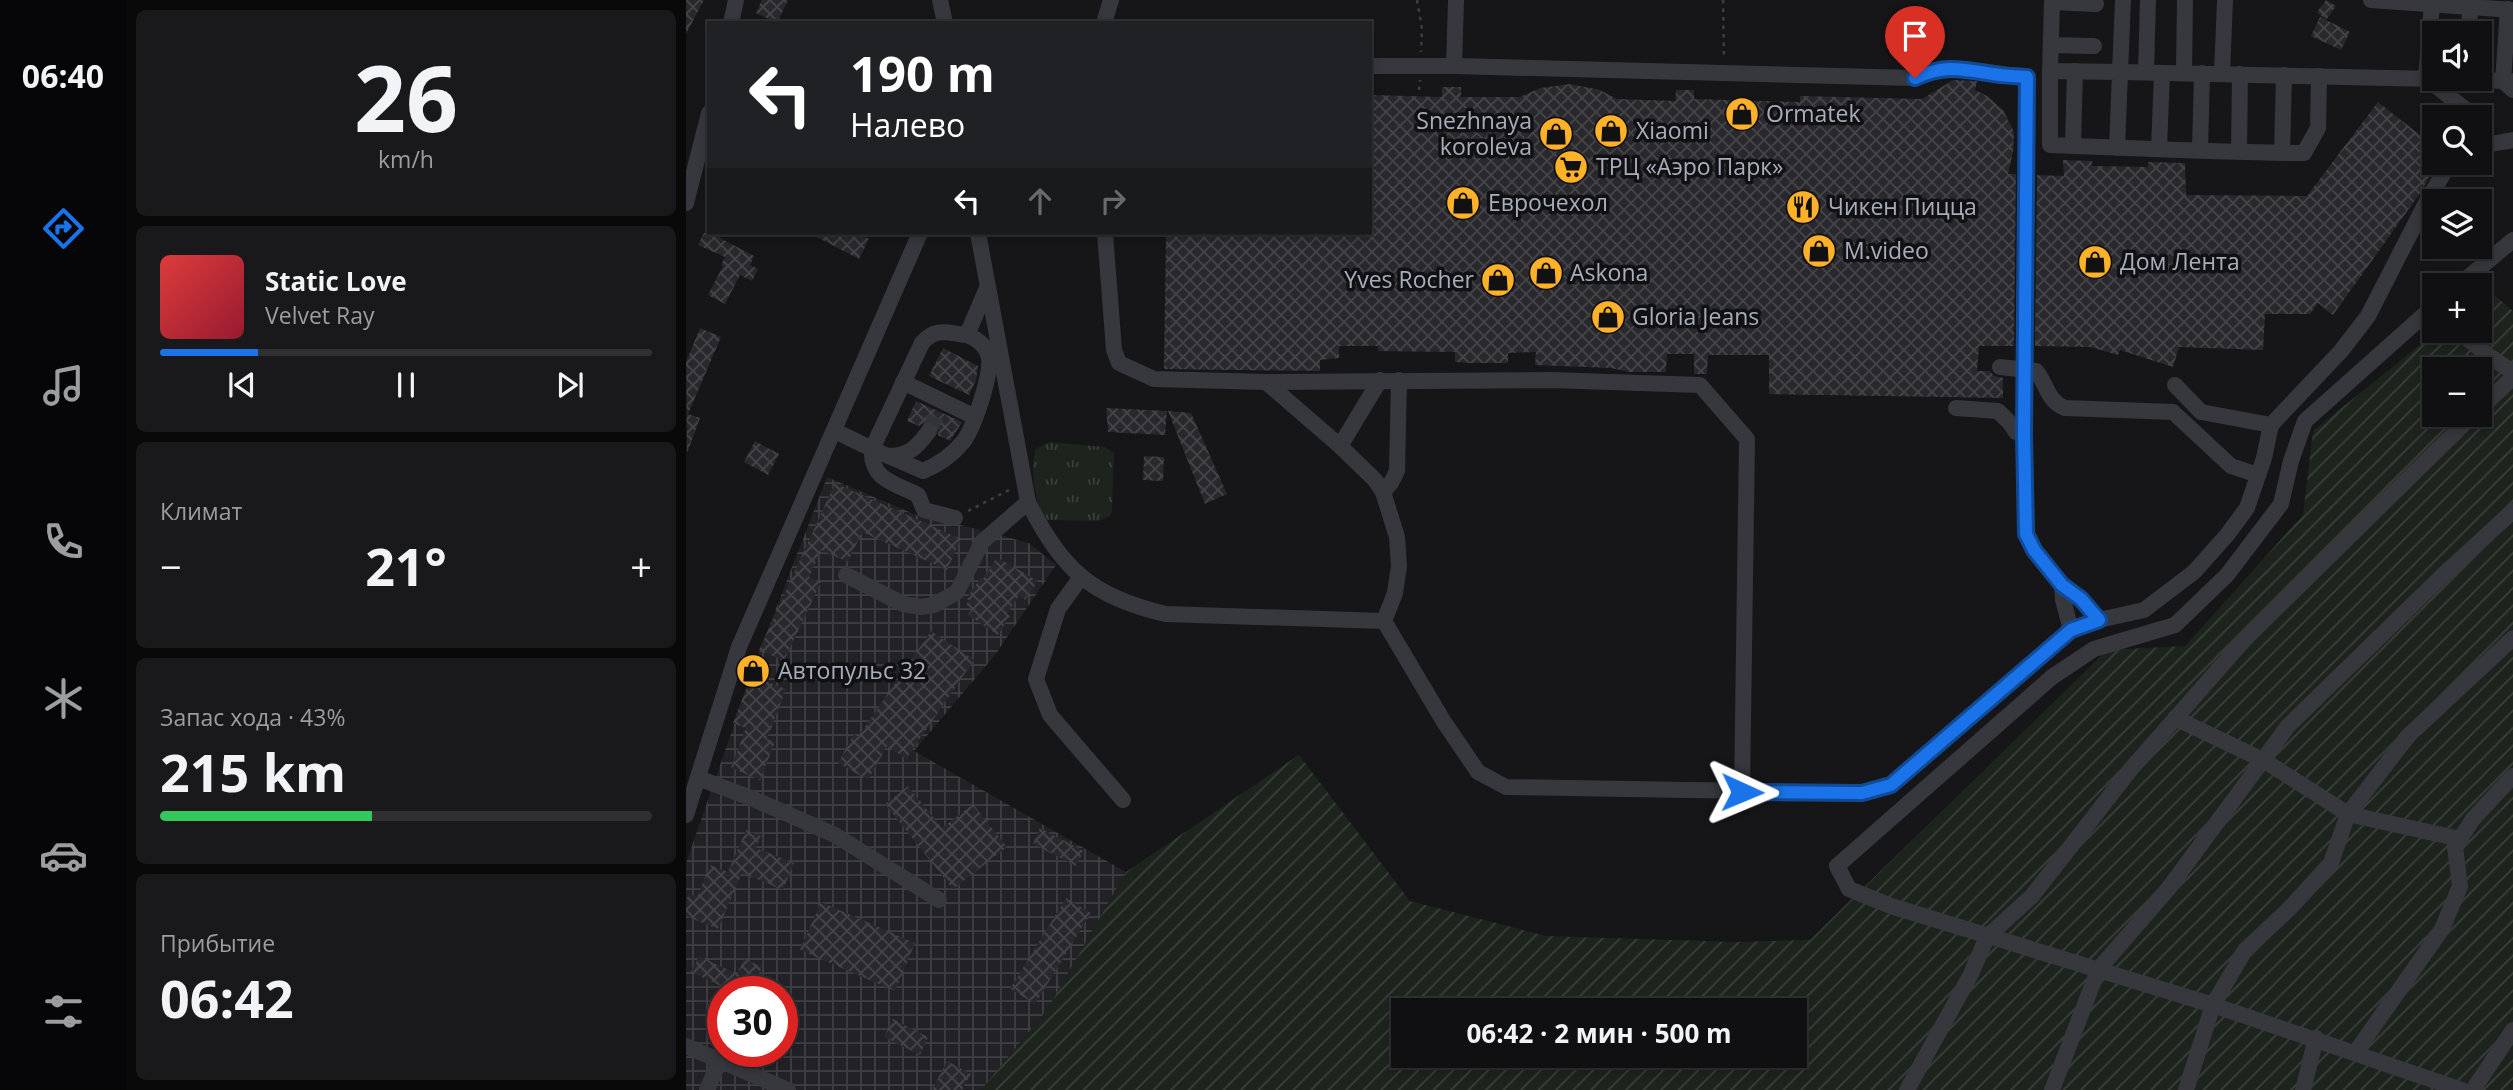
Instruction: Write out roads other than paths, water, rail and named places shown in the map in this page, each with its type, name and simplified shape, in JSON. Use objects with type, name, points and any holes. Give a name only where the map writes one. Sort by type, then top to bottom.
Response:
[{"type":"street","points":[[731,21],[736,0]]},
{"type":"street","points":[[940,0],[945,21]]},
{"type":"street","points":[[1105,21],[1111,0]]},
{"type":"street","points":[[1454,66],[1456,0]]},
{"type":"street","points":[[2117,148],[2123,0]]},
{"type":"street","points":[[2148,0],[2159,149]]},
{"type":"street","points":[[2184,73],[2185,0]]},
{"type":"street","points":[[2222,74],[2225,0]]},
{"type":"street","points":[[2371,0],[2510,10],[2510,84],[2492,82]]},
{"type":"street","points":[[2096,4],[2052,2],[2050,145],[2304,153],[2318,128],[2319,76]]},
{"type":"street","points":[[2432,4],[2432,21]]},
{"type":"street","points":[[2469,21],[2470,7]]},
{"type":"street","points":[[2051,45],[2094,46]]},
{"type":"street","points":[[1372,66],[1915,78],[1933,69],[1965,68],[1994,75],[2027,77],[2024,434],[2026,534],[2034,550],[2062,585],[2081,599],[2099,620]]},
{"type":"street","points":[[2050,71],[2422,79]]},
{"type":"street","points":[[2073,146],[2075,71]]},
{"type":"street","points":[[2200,150],[2202,73]]},
{"type":"street","points":[[2239,151],[2240,74]]},
{"type":"street","points":[[2282,153],[2284,75]]},
{"type":"street","points":[[2446,91],[2461,105]]},
{"type":"street","points":[[686,203],[707,121]]},
{"type":"street","points":[[2492,144],[2513,140]]},
{"type":"street","points":[[1384,621],[1444,722],[1479,772],[1506,787],[1862,793],[1891,785],[2071,630],[2099,620],[2144,610],[2194,572],[2227,536],[2247,508],[2271,425],[2341,351],[2368,316],[2443,175]]},
{"type":"street","points":[[686,815],[739,647],[919,235]]},
{"type":"street","points":[[978,235],[1028,502],[1043,531],[1074,572],[1113,598],[1138,608],[1166,614],[1384,621]]},
{"type":"street","points":[[1105,235],[1114,350],[1119,363],[1154,379],[1266,382],[1552,380],[1700,385],[1746,439],[1742,792]]},
{"type":"street","points":[[2473,273],[2513,240]]},
{"type":"street","points":[[967,335],[987,288]]},
{"type":"street","points":[[2422,317],[2305,421],[2291,461],[2281,504],[2227,575],[2175,625],[2094,649],[2052,677],[1837,866],[1849,889],[1891,906],[2316,1038],[2356,1052],[2431,1085],[2462,1090]]},
{"type":"street","points":[[835,431],[872,449],[923,471],[938,466],[963,442],[975,417],[986,382],[989,358],[980,341],[967,335],[941,332],[930,334],[922,344],[872,449],[871,463],[878,475],[918,495],[924,510],[955,517]]},
{"type":"street","points":[[2473,343],[2513,374],[2492,396]]},
{"type":"street","points":[[2000,368],[2036,371],[2051,398],[2065,408],[2173,412],[2231,466],[2258,475]]},
{"type":"street","points":[[1340,446],[1380,380]]},
{"type":"street","points":[[1383,492],[1397,471],[1399,380]]},
{"type":"street","points":[[903,382],[941,406],[975,417]]},
{"type":"street","points":[[1266,382],[1340,446],[1375,480],[1383,492],[1397,537],[1399,566],[1395,593],[1384,621]]},
{"type":"street","points":[[2175,385],[2201,412],[2271,425]]},
{"type":"street","points":[[1956,408],[1998,411],[2016,432],[2024,434]]},
{"type":"street","points":[[1908,1090],[1971,974],[1987,937],[2032,897],[2130,770],[2245,639],[2461,427]]},
{"type":"street","points":[[889,456],[905,456],[929,431]]},
{"type":"street","points":[[846,575],[903,604],[920,607],[934,605],[957,592],[982,542],[1028,502]]},
{"type":"street","points":[[2052,1090],[2098,970],[2168,889],[2288,726],[2513,510]]},
{"type":"street","points":[[1081,577],[1058,609],[1036,680],[1050,715],[1123,800]]},
{"type":"street","points":[[2062,585],[2071,630]]},
{"type":"street","points":[[2186,1090],[2213,1005],[2245,950],[2290,908],[2331,863],[2348,814],[2409,736],[2513,638]]},
{"type":"street","points":[[2175,719],[2263,760],[2348,814],[2460,839]]},
{"type":"street","points":[[2356,1052],[2442,929],[2460,886],[2455,847],[2473,819],[2513,776]]},
{"type":"street","points":[[698,778],[835,835],[939,900]]},
{"type":"street","points":[[2473,1090],[2513,1030]]},
{"type":"street","points":[[2303,1090],[2316,1038]]},
{"type":"street","points":[[686,1046],[707,1055]]},
{"type":"street","points":[[707,1090],[717,1067]]},
{"type":"street","points":[[736,1067],[788,1090]]},
{"type":"tunnel","points":[[929,431],[938,411]]},
{"type":"place","name":"Ormatek","points":[[1742,114]]},
{"type":"place","name":"Xiaomi","points":[[1611,131]]},
{"type":"place","name":"Snezhnaya koroleva","points":[[1556,134]]},
{"type":"place","name":"ТРЦ «Аэро Парк»","points":[[1571,167]]},
{"type":"place","name":"Еврочехол","points":[[1463,203]]},
{"type":"place","name":"Чикен Пицца","points":[[1803,207]]},
{"type":"place","name":"M.video","points":[[1819,251]]},
{"type":"place","name":"Дом Лента","points":[[2095,262]]},
{"type":"place","name":"Askona","points":[[1546,273]]},
{"type":"place","name":"Yves Rocher","points":[[1498,280]]},
{"type":"place","name":"Gloria Jeans","points":[[1608,317]]},
{"type":"place","name":"Автопульс 32","points":[[753,671]]}]
